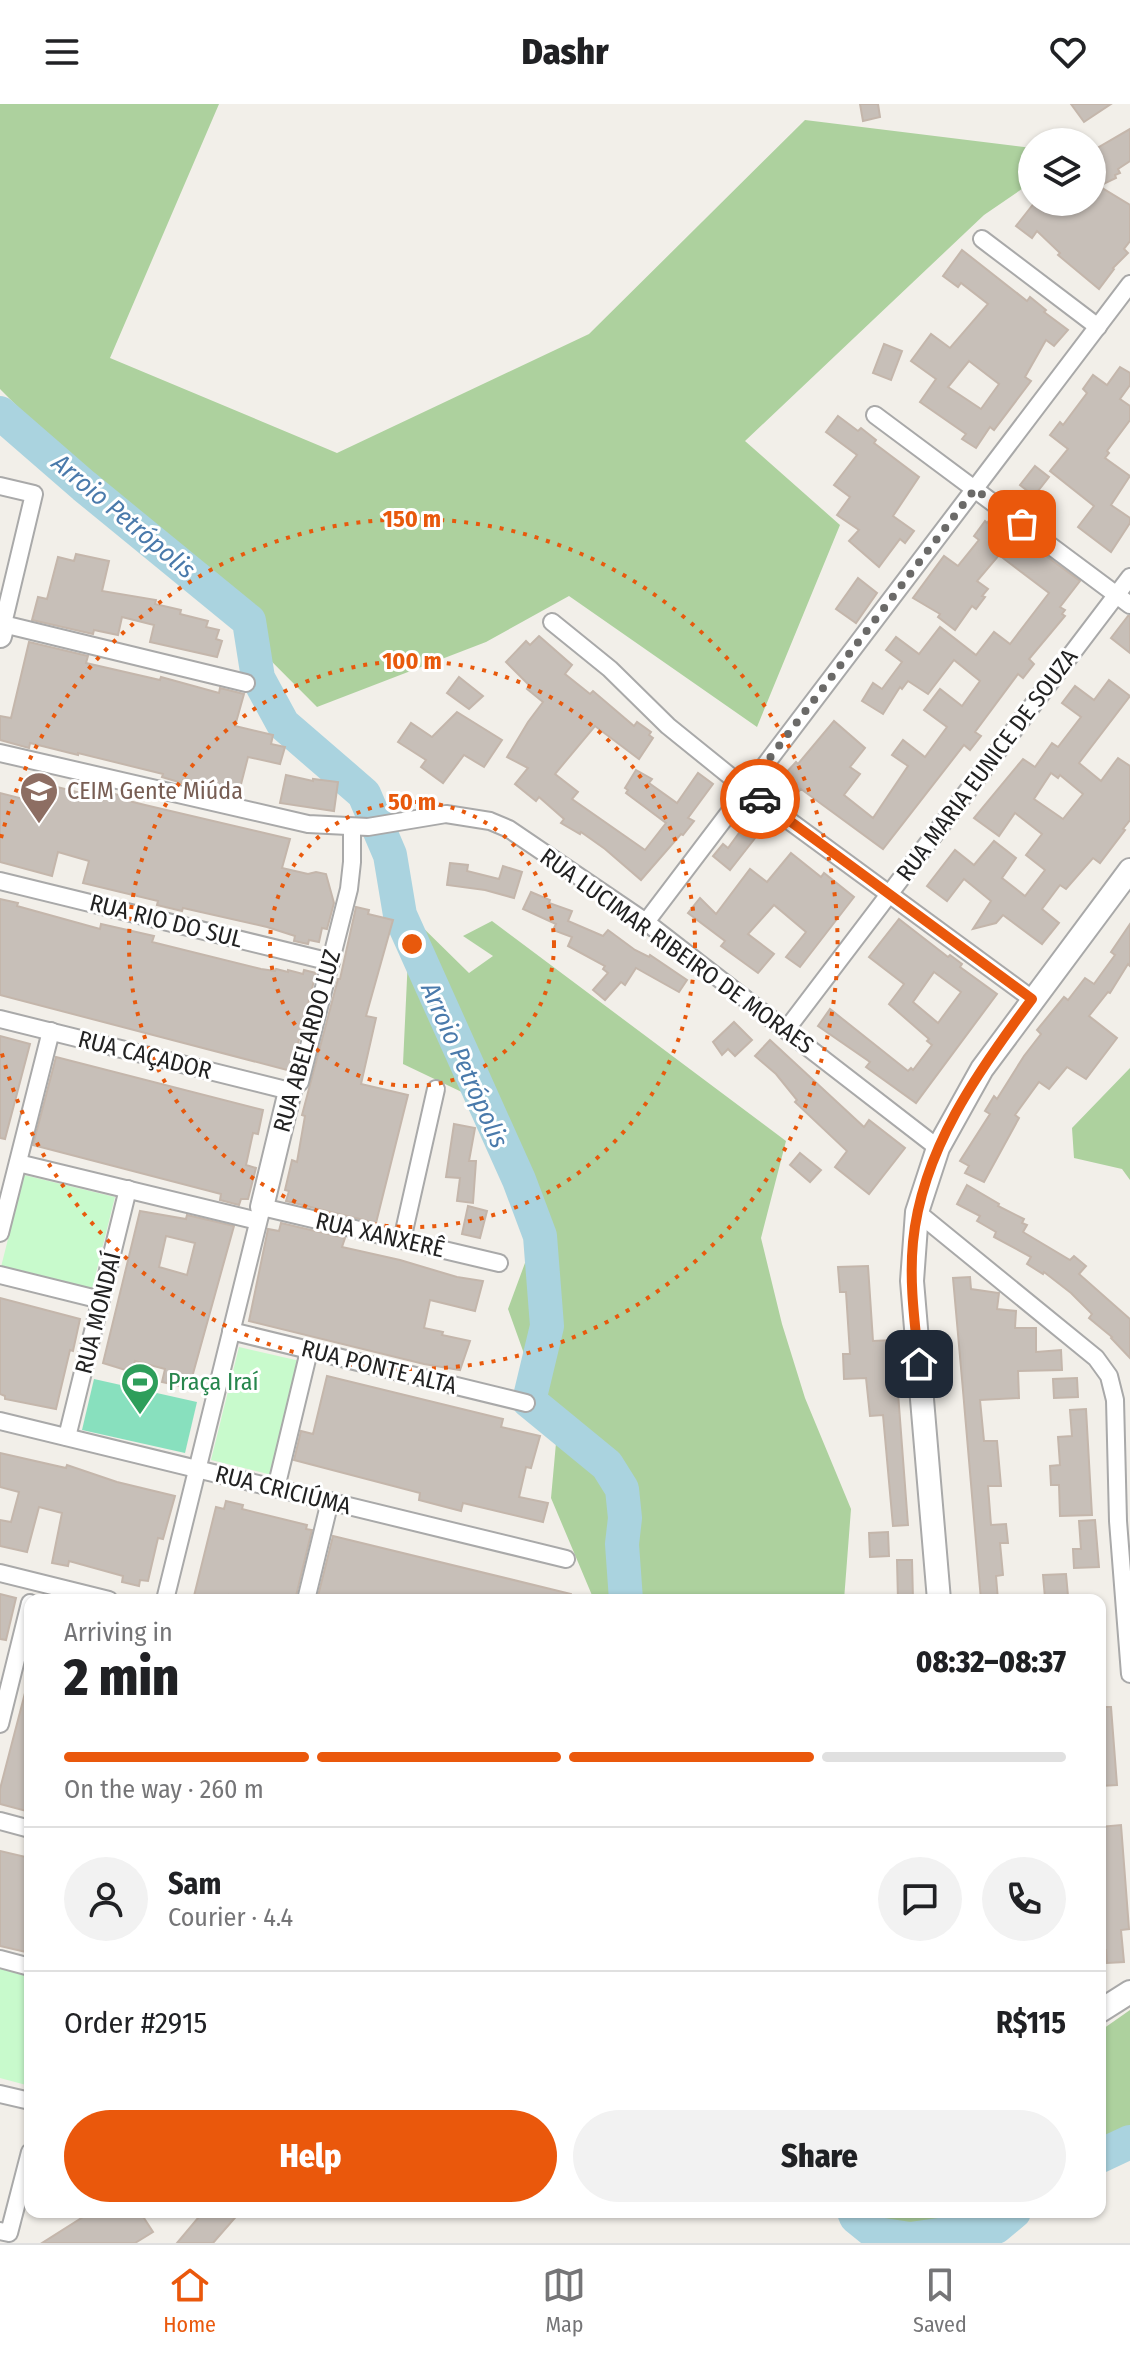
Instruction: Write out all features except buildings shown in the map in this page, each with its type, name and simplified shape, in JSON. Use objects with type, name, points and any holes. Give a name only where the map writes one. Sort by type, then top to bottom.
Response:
[{"type":"street","points":[[982,239],[1098,327]]},
{"type":"street","points":[[646,922],[1130,284]]},
{"type":"street","points":[[875,415],[1123,600]]},
{"type":"street","points":[[0,486],[34,494],[1,628],[246,683]]},
{"type":"street","name":"RUA MARIA EUNICE DE SOUZA","points":[[786,1030],[1123,600],[1130,577]]},
{"type":"street","points":[[552,622],[610,669],[668,726],[746,789],[1032,999]]},
{"type":"street","name":"RUA LUCIMAR RIBEIRO DE MORAES","points":[[0,753],[282,819],[329,827],[360,827],[446,814],[490,821],[509,829],[646,922],[938,1148]]},
{"type":"street","name":"RUA ABELARDO LUZ","points":[[260,1214],[290,1091],[300,1082],[349,889],[360,827]]},
{"type":"street","points":[[938,1594],[912,1281],[917,1212],[938,1148],[982,1069],[1130,870]]},
{"type":"street","name":"RUA RIO DO SUL","points":[[0,881],[331,962]]},
{"type":"street","name":"RUA CAÇADOR","points":[[0,1019],[290,1091]]},
{"type":"street","points":[[0,1233],[51,1031]]},
{"type":"street","points":[[402,1240],[436,1089]]},
{"type":"street","name":"RUA XANXERÊ","points":[[18,1163],[128,1189],[402,1240],[499,1263]]},
{"type":"street","name":"RUA MONDAÍ","points":[[67,1437],[128,1189]]},
{"type":"street","points":[[917,1212],[1096,1358],[1109,1376],[1115,1400],[1118,1521],[1130,1674]]},
{"type":"street","points":[[167,1594],[260,1214]]},
{"type":"street","points":[[0,1275],[101,1300]]},
{"type":"street","name":"RUA PONTE ALTA","points":[[231,1331],[526,1403]]},
{"type":"street","points":[[276,1488],[309,1351]]},
{"type":"street","name":"RUA CRICIÚMA","points":[[0,1421],[566,1559]]},
{"type":"street","points":[[307,1594],[330,1501]]},
{"type":"street","points":[[0,1573],[84,1594]]},
{"type":"street","points":[[32,1594],[35,1582]]},
{"type":"street","points":[[0,1724],[5,1681],[24,1621]]},
{"type":"street","points":[[0,1821],[24,1827]]},
{"type":"street","points":[[0,1959],[24,1965]]},
{"type":"street","points":[[1106,2007],[1130,1992]]},
{"type":"street","points":[[0,2094],[24,2100]]},
{"type":"street","points":[[4,2232],[24,2170]]},
{"type":"green space","points":[[0,104],[219,104],[110,358],[337,453],[589,334],[805,120],[1018,146],[1018,192],[984,215],[745,441],[840,525],[757,727],[569,596],[486,642],[317,707],[0,389]]},
{"type":"green space","points":[[410,915],[469,973],[493,956],[463,936],[492,921],[786,1141],[761,1238],[782,1324],[805,1398],[851,1509],[844,1594],[591,1594],[551,1498],[556,1443],[508,1309],[532,1244],[468,1095],[403,1064]]},
{"type":"green space","points":[[1130,1068],[1130,1180],[1122,1169],[1074,1158],[1072,1128]]},
{"type":"green space","points":[[24,1175],[115,1197],[92,1289],[1,1267]]},
{"type":"green space","points":[[239,1347],[300,1361],[272,1475],[211,1460]]},
{"type":"green space","name":"Praça Iraí","points":[[94,1379],[197,1402],[185,1453],[82,1430]]},
{"type":"green space","points":[[0,1968],[24,1974],[24,2084],[0,2078]]},
{"type":"green space","points":[[1130,2010],[1130,2141],[1106,2155],[1106,2027]]},
{"type":"green space","points":[[882,2218],[990,2218],[898,2234]]},
{"type":"waterway","name":"Arroio Petrópolis","points":[[0,413],[249,621],[258,678],[283,724],[364,794],[390,855],[400,915],[519,1180],[540,1236],[547,1326],[529,1401],[607,1465],[622,1489],[626,1594]]},
{"type":"waterway","name":"Arroio Petrópolis","points":[[1106,2153],[1130,2142]]},
{"type":"waterway","name":"Arroio Petrópolis","points":[[857,2218],[877,2234],[910,2239],[996,2227],[1007,2218]]},
{"type":"way so far","points":[[760,799],[746,789],[975,489],[1022,524]]},
{"type":"place","name":"CEIM Gente Miúda","points":[[39,825]]},
{"type":"place","name":"Praça Iraí","points":[[140,1416]]},
{"type":"route","points":[[760,799],[1032,999],[959,1107],[938,1148],[927,1179],[917,1212],[913,1244],[912,1281],[919,1364]]}]
